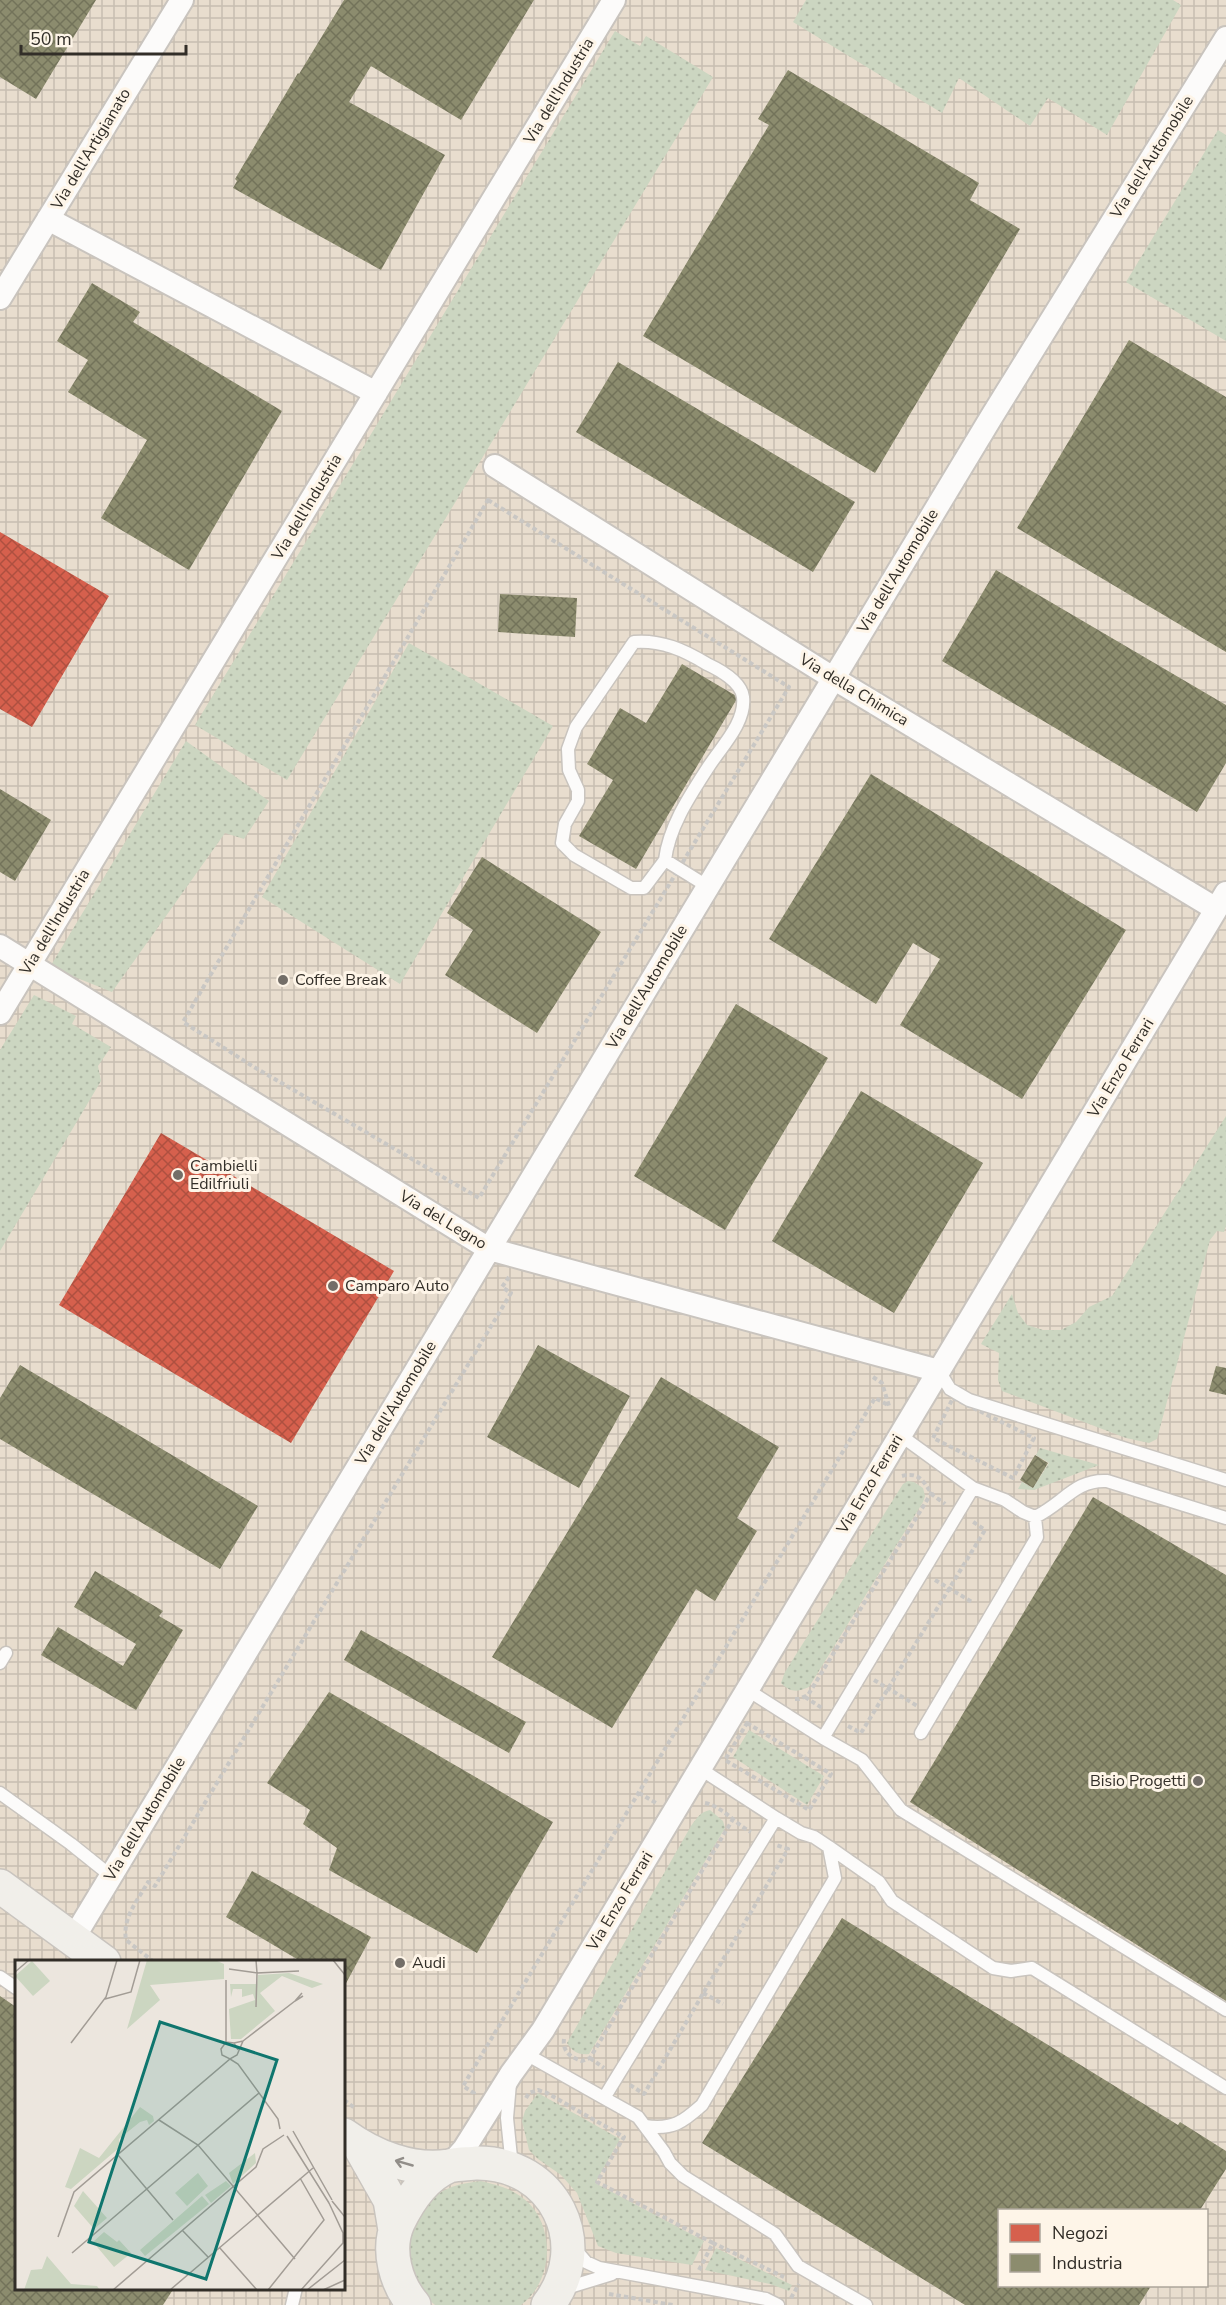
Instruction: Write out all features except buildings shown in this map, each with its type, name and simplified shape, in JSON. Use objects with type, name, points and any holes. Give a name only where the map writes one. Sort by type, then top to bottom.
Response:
[{"type":"street","name":"Via dell'Artigianato","points":[[0,298],[182,0]]},
{"type":"street","name":"Via dell'Industria","points":[[0,1013],[614,0]]},
{"type":"street","name":"Via dell'Automobile","points":[[73,1939],[833,678],[1226,38]]},
{"type":"street","points":[[48,219],[376,393]]},
{"type":"street","name":"Via della Chimica","points":[[495,466],[833,678],[1221,901]]},
{"type":"street","name":"Via Enzo Ferrari","points":[[449,2166],[464,2149],[511,2074],[543,2030],[1221,901]]},
{"type":"street","name":"Via del Legno","points":[[0,946],[489,1249],[939,1371]]},
{"type":"street","points":[[0,1886],[101,1960]]},
{"type":"street","points":[[355,2132],[406,2165],[431,2169],[491,2163],[513,2168],[533,2179],[549,2195],[561,2214],[568,2236],[568,2264],[554,2298]]},
{"type":"street","points":[[355,2132],[390,2200],[395,2230],[393,2247],[404,2297]]},
{"type":"street","points":[[395,2230],[406,2205],[417,2190],[449,2166]]},
{"type":"lane","points":[[649,641],[680,648],[720,670],[738,686],[743,696],[741,717],[686,804],[667,843],[665,860],[644,888],[631,888],[574,855],[562,843],[565,824],[578,801],[578,790],[569,770],[568,749],[576,727],[634,642],[649,641]]},
{"type":"lane","points":[[665,860],[708,886]]},
{"type":"lane","points":[[939,1371],[950,1389],[969,1400],[1226,1480]]},
{"type":"lane","points":[[900,1435],[973,1488],[1005,1500],[1023,1512],[1035,1516],[1049,1510],[1081,1484],[1094,1480],[1107,1481],[1226,1518]]},
{"type":"lane","points":[[823,1737],[973,1488]]},
{"type":"lane","points":[[921,1733],[1037,1537],[1035,1516]]},
{"type":"lane","points":[[746,1689],[862,1760],[901,1810],[1226,2010]]},
{"type":"lane","points":[[699,1768],[776,1818],[829,1847],[879,1882],[892,1901],[993,1968],[1011,1971],[1032,1968],[1226,2088]]},
{"type":"lane","points":[[0,1793],[111,1876]]},
{"type":"lane","points":[[604,2098],[776,1818]]},
{"type":"lane","points":[[645,2126],[662,2129],[683,2122],[702,2105],[835,1878],[829,1847]]},
{"type":"lane","points":[[0,1977],[15,1987]]},
{"type":"lane","points":[[526,2054],[638,2117],[670,2163],[683,2176],[775,2234],[798,2266],[866,2305]]},
{"type":"lane","points":[[511,2074],[507,2118],[513,2168]]},
{"type":"lane","points":[[568,2236],[574,2248],[586,2262],[599,2268],[781,2300]]},
{"type":"lane","points":[[554,2298],[588,2280],[620,2273]]},
{"type":"lane","points":[[292,2305],[296,2290]]},
{"type":"path","points":[[488,500],[789,687],[678,869],[479,1198],[254,1067],[183,1022],[488,500]]},
{"type":"path","points":[[151,1960],[126,1940],[126,1921],[148,1882],[155,1886],[511,1293],[502,1287],[510,1275],[516,1272]]},
{"type":"path","points":[[470,2102],[474,2093],[463,2086],[875,1398],[889,1406],[882,1383],[870,1375]]},
{"type":"path","points":[[953,1398],[1034,1438],[1014,1479],[933,1438],[953,1398]]},
{"type":"path","points":[[898,1478],[905,1474],[914,1476],[928,1484],[932,1492],[948,1506]]},
{"type":"path","points":[[790,1698],[799,1700],[805,1697],[932,1492]]},
{"type":"path","points":[[850,1727],[861,1733],[985,1530],[967,1518]]},
{"type":"path","points":[[934,1580],[972,1602]]},
{"type":"path","points":[[874,1680],[932,1715]]},
{"type":"path","points":[[805,1697],[822,1708]]},
{"type":"path","points":[[747,1723],[831,1774],[809,1810],[725,1760],[747,1723]]},
{"type":"path","points":[[700,1804],[707,1803],[733,1819],[738,1826]]},
{"type":"path","points":[[564,2037],[563,2045],[568,2054],[582,2061],[590,2058],[733,1819]]},
{"type":"path","points":[[633,2087],[644,2094],[704,1993],[788,1849],[775,1845]]},
{"type":"path","points":[[704,1993],[723,2004]]},
{"type":"path","points":[[590,2058],[599,2065]]},
{"type":"path","points":[[521,2106],[529,2093],[538,2090],[624,2137],[597,2182],[713,2243],[788,2278]]},
{"type":"path","points":[[345,2103],[355,2132]]},
{"type":"path","points":[[702,2277],[696,2275],[713,2243]]},
{"type":"path","points":[[781,2300],[790,2301],[799,2283]]},
{"type":"path","points":[[605,2293],[673,2305]]},
{"type":"shaded area","points":[[0,0],[1226,0],[1226,2305],[0,2305]]},
{"type":"green space","points":[[806,0],[1173,0],[1181,5],[1107,135],[1048,98],[1030,126],[959,78],[942,113],[793,22]]},
{"type":"green space","points":[[615,31],[640,46],[646,36],[713,77],[287,780],[195,725]]},
{"type":"green space","points":[[1218,130],[1226,135],[1226,341],[1126,282]]},
{"type":"green space","points":[[409,643],[553,726],[400,984],[262,897]]},
{"type":"green space","points":[[186,741],[269,801],[244,839],[225,833],[112,992],[50,967]]},
{"type":"green space","points":[[34,995],[76,1016],[72,1024],[111,1047],[98,1066],[101,1081],[0,1251],[0,1050]]},
{"type":"green space","points":[[1226,1116],[1226,1226],[1224,1232],[1217,1231],[1210,1240],[1157,1439],[1149,1443],[1126,1438],[1002,1391],[998,1380],[999,1353],[981,1344],[1012,1294],[1018,1313],[1027,1325],[1043,1330],[1061,1330],[1076,1322],[1089,1307],[1112,1296]]},
{"type":"green space","points":[[1040,1448],[1099,1465],[1034,1490],[1018,1489],[1022,1482],[1033,1488],[1049,1463],[1036,1455]]},
{"type":"green space","points":[[908,1481],[923,1488],[925,1496],[923,1502],[809,1687],[798,1691],[788,1689],[781,1683],[785,1672],[903,1484]]},
{"type":"green space","points":[[749,1730],[824,1776],[807,1805],[733,1757]]},
{"type":"green space","points":[[710,1810],[723,1821],[725,1828],[589,2054],[576,2052],[567,2043],[691,1826],[701,1814]]},
{"type":"green space","points":[[538,2093],[620,2139],[595,2183],[704,2241],[692,2265],[616,2253],[598,2246],[577,2193],[561,2175],[529,2150],[522,2121],[525,2111]]},
{"type":"green space","points":[[481,2181],[514,2192],[534,2210],[542,2223],[547,2252],[540,2282],[532,2295],[521,2305],[435,2305],[424,2294],[411,2265],[409,2249],[416,2219],[425,2206],[447,2189]]},
{"type":"green space","points":[[716,2248],[792,2285],[789,2291],[770,2284],[705,2270]]},
{"type":"place","name":"Coffee Break","points":[[283,980]]},
{"type":"place","name":"Cambielli Edilfriuli","points":[[178,1175]]},
{"type":"place","name":"Camparo Auto","points":[[333,1286]]},
{"type":"place","name":"Bisio Progetti","points":[[1198,1781]]},
{"type":"place","name":"Audi","points":[[400,1963]]}]
